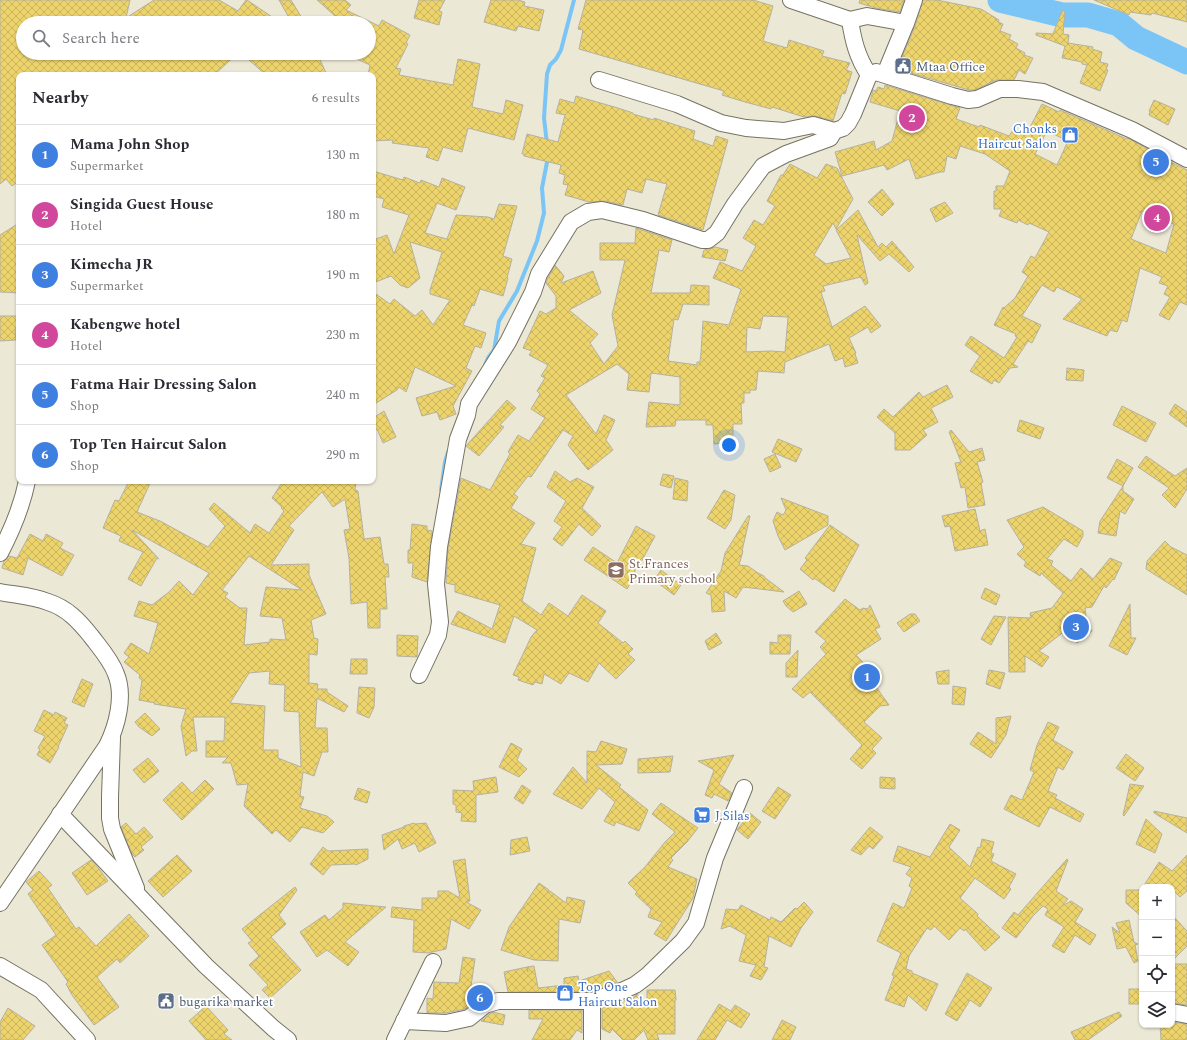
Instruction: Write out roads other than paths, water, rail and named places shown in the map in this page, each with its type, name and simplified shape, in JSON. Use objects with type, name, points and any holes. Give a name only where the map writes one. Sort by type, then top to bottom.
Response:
[{"type":"street","points":[[791,0],[850,20],[866,16],[906,23]]},
{"type":"street","points":[[885,74],[914,0]]},
{"type":"street","points":[[850,20],[853,40],[864,68],[869,75]]},
{"type":"street","points":[[599,80],[677,104],[720,123],[766,131],[784,131],[813,125],[834,131],[843,128],[853,114],[869,75],[876,72],[968,100],[977,99],[1000,89],[1018,89],[1042,92],[1132,130],[1187,159]]},
{"type":"street","points":[[419,675],[438,635],[440,622],[436,584],[440,547],[458,439],[467,415],[469,404],[508,342],[533,292],[539,274],[571,222],[588,212],[602,210],[643,220],[702,240],[708,240],[717,233],[735,204],[763,166],[786,154],[830,138],[834,131]]},
{"type":"street","points":[[0,553],[12,530],[26,484]]},
{"type":"street","points":[[0,592],[49,602],[72,615],[96,642],[109,661],[117,675],[120,693],[119,705],[112,735],[107,746],[0,903]]},
{"type":"street","points":[[112,735],[110,798],[111,824],[140,898]]},
{"type":"street","points":[[404,1021],[446,1023],[469,1018],[485,1005],[498,1001],[592,1001],[635,985],[647,976],[683,941],[692,929],[698,917],[721,840],[744,788]]},
{"type":"street","points":[[60,814],[206,966],[288,1040]]},
{"type":"street","points":[[395,1040],[433,962]]},
{"type":"street","points":[[0,966],[41,990],[87,1040]]},
{"type":"street","points":[[592,1001],[592,1040]]},
{"type":"street","points":[[1175,1013],[1187,1015]]},
{"type":"waterway","points":[[547,144],[544,118],[547,74],[550,65],[556,59],[561,50],[574,0]]},
{"type":"waterway","points":[[1000,0],[1062,15],[1088,15],[1119,24],[1136,38],[1187,62]]},
{"type":"waterway","points":[[485,365],[494,350],[499,321],[517,291],[537,241],[544,213],[542,188],[548,157]]},
{"type":"waterway","points":[[441,490],[448,452]]},
{"type":"place","name":"Mtaa Office","points":[[903,66]]},
{"type":"place","name":"Singida Guest House","points":[[912,118]]},
{"type":"place","name":"Chonks Haircut Salon","points":[[1070,135]]},
{"type":"place","name":"Fatma Hair Dressing Salon","points":[[1156,162]]},
{"type":"place","name":"Kabengwe hotel","points":[[1157,218]]},
{"type":"place","name":"St.Frances Primary school","points":[[616,570]]},
{"type":"place","name":"Kimecha JR","points":[[1076,627]]},
{"type":"place","name":"Mama John Shop","points":[[867,677]]},
{"type":"place","name":"J.Silas","points":[[702,815]]},
{"type":"place","name":"Top One Haircut Salon","points":[[565,993]]},
{"type":"place","name":"Top Ten Haircut Salon","points":[[480,998]]},
{"type":"place","name":"bugarika market","points":[[166,1001]]}]
